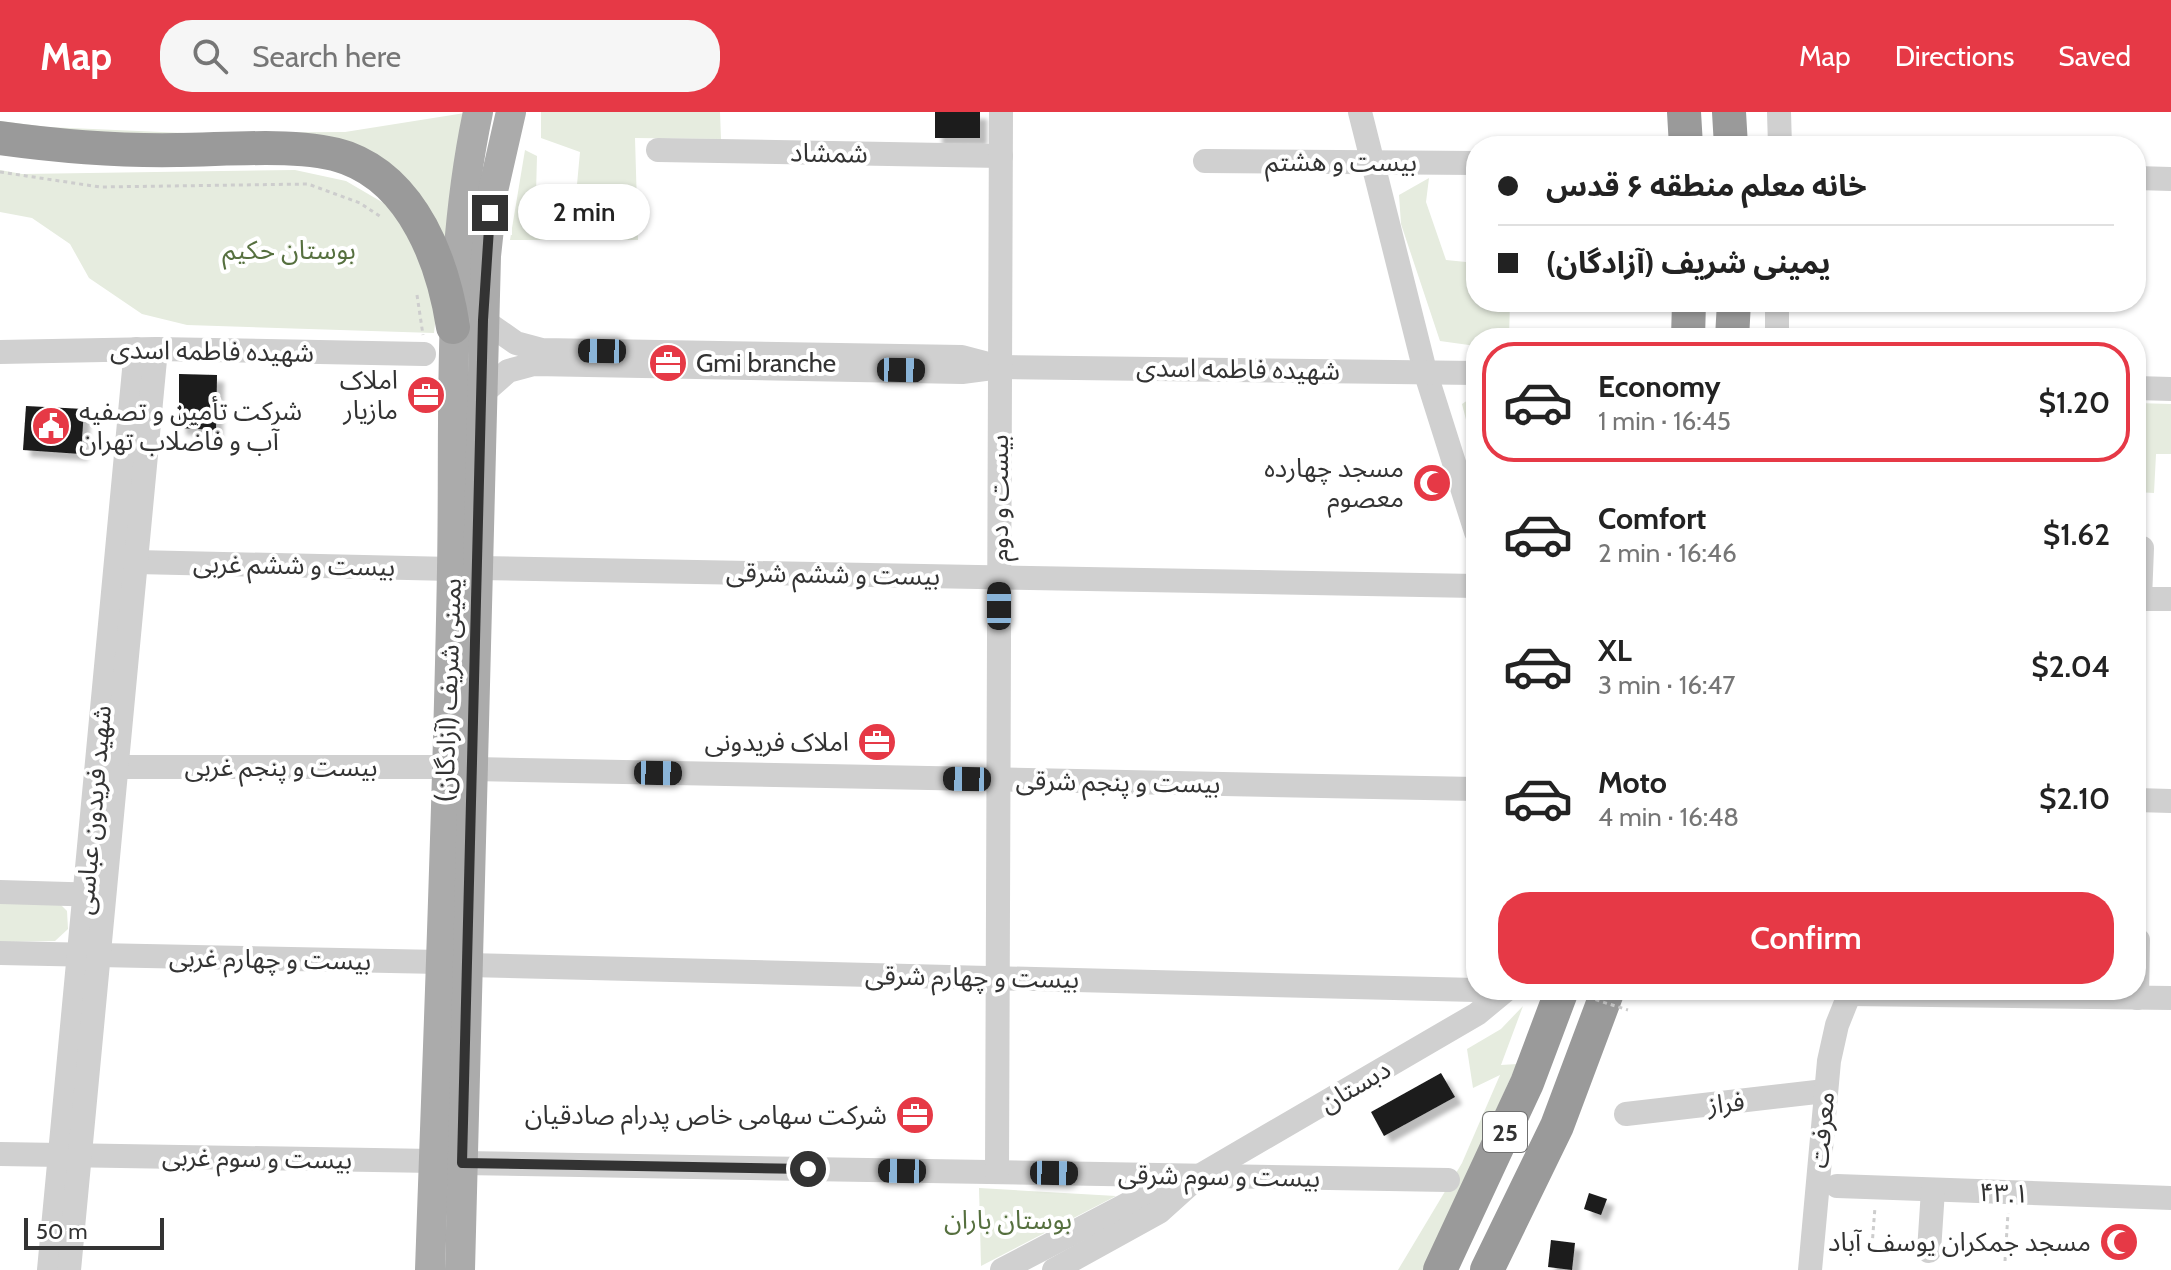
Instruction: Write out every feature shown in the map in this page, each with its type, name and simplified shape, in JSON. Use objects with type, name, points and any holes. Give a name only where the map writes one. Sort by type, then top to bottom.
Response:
[{"type":"highway","points":[[1729,112],[1730,136]]},
{"type":"highway","points":[[0,138],[137,151],[277,150],[345,157],[378,176],[399,194],[413,212],[428,243],[449,304],[468,324]]},
{"type":"highway","name":"25","points":[[1440,1270],[1527,1083],[1560,1000]]},
{"type":"highway","name":"25","points":[[1487,1270],[1618,1000]]},
{"type":"main road","name":"یمینی شریف (آزادگان)","points":[[430,1270],[448,1162],[460,768],[468,324],[460,211],[478,112]]},
{"type":"main road","name":"یمینی شریف (آزادگان)","points":[[465,568],[482,394],[468,324],[486,256],[493,191],[511,112]]},
{"type":"main road","name":"یمینی شریف (آزادگان)","points":[[448,1162],[460,1270]]},
{"type":"street","name":"بیست و دوم","points":[[997,1172],[1001,112]]},
{"type":"street","points":[[1360,112],[1425,371],[1466,500]]},
{"type":"street","points":[[1779,112],[1780,136]]},
{"type":"street","name":"شمشاد","points":[[658,150],[1001,156]]},
{"type":"street","name":"بیست و هشتم","points":[[1205,161],[1466,163]]},
{"type":"street","points":[[2146,178],[2171,179]]},
{"type":"street","name":"شهیده فاطمه اسدی","points":[[468,324],[516,343],[534,356]]},
{"type":"street","name":"شهیده فاطمه اسدی","points":[[0,352],[146,349],[424,354]]},
{"type":"street","name":"شهید فریدون عباسی","points":[[121,614],[136,562],[146,349]]},
{"type":"street","name":"شهید فریدون عباسی","points":[[49,1270],[70,1155],[146,349]]},
{"type":"street","name":"شهیده فاطمه اسدی","points":[[482,394],[508,371],[534,356],[962,372],[1000,367],[1466,373]]},
{"type":"street","points":[[2146,388],[2171,389]]},
{"type":"street","name":"بیست و ششم غربی","points":[[136,562],[465,568]]},
{"type":"street","name":"بیست و ششم شرقی","points":[[465,568],[1466,586]]},
{"type":"street","points":[[2146,599],[2171,599]]},
{"type":"street","name":"بیست و پنجم غربی","points":[[107,767],[460,768]]},
{"type":"street","name":"بیست و پنجم شرقی","points":[[460,768],[1466,789]]},
{"type":"street","points":[[2146,800],[2171,801]]},
{"type":"street","points":[[0,892],[94,895]]},
{"type":"street","name":"بیست و چهارم غربی","points":[[0,953],[454,963]]},
{"type":"street","name":"بیست و چهارم شرقی","points":[[454,963],[1466,990]]},
{"type":"street","points":[[2146,998],[2171,998]]},
{"type":"street","name":"دبستان","points":[[1002,1270],[1147,1194],[1199,1176],[1477,1014],[1494,1000]]},
{"type":"street","name":"معرفت","points":[[1810,1270],[1825,1091],[1832,1040],[1847,1000]]},
{"type":"street","name":"فراز","points":[[1626,1114],[1825,1091]]},
{"type":"street","name":"بیست و سوم غربی","points":[[0,1154],[448,1162]]},
{"type":"street","name":"شهید فریدون عباسی","points":[[69,1270],[70,1155]]},
{"type":"street","name":"بیست و سوم شرقی","points":[[448,1162],[1448,1180]]},
{"type":"street","name":"دبستان","points":[[1054,1270],[1159,1212],[1199,1176]]},
{"type":"street","name":"۴۳.۱","points":[[1837,1186],[2171,1198]]},
{"type":"street","points":[[1929,1251],[1933,1190]]},
{"type":"path","points":[[0,171],[100,187],[308,184],[360,203],[383,218]]},
{"type":"path","points":[[416,290],[422,315],[424,354]]},
{"type":"path","points":[[1872,1246],[1877,1187]]},
{"type":"path","points":[[2005,1261],[2009,1193]]},
{"type":"green space","points":[[471,112],[449,250],[377,164],[0,132],[0,121],[47,127],[184,133],[345,132]]},
{"type":"green space","points":[[541,112],[720,112],[721,139],[635,138],[638,240],[510,240],[525,150],[537,156],[535,232],[574,217],[580,152],[541,138]]},
{"type":"green space","name":"بوستان حکیم","points":[[0,170],[22,174],[295,170],[346,181],[399,212],[438,297],[434,333],[187,325],[142,314],[89,278],[70,244],[32,218],[0,212]]},
{"type":"green space","points":[[1429,178],[1426,202],[1446,260],[1466,262],[1466,312],[1510,312],[1509,328],[1466,328],[1466,345],[1440,341],[1401,224],[1399,195]]},
{"type":"green space","points":[[2146,403],[2171,404],[2171,454],[2156,454],[2154,493],[2146,493]]},
{"type":"green space","points":[[0,898],[58,902],[67,911],[68,929],[55,941],[0,942]]},
{"type":"green space","points":[[1523,1006],[1501,1065],[1517,1064],[1423,1270],[1398,1270],[1462,1163],[1500,1075],[1473,1088],[1467,1049],[1501,1029]]},
{"type":"green space","name":"بوستان باران","points":[[979,1188],[1116,1196],[981,1266]]},
{"type":"building","points":[[935,112],[980,112],[980,138],[935,138]]},
{"type":"building","points":[[179,374],[217,375],[216,430],[179,428]]},
{"type":"building","points":[[26,406],[84,409],[81,454],[23,450]]},
{"type":"building","points":[[1441,1073],[1455,1097],[1384,1136],[1371,1112]]},
{"type":"building","points":[[1589,1193],[1607,1199],[1601,1215],[1584,1209]]},
{"type":"building","points":[[1551,1240],[1575,1243],[1572,1270],[1548,1267]]},
{"type":"place","name":"Gmi branche","points":[[668,363]]},
{"type":"place","name":"املاک مازیار","points":[[426,395]]},
{"type":"place","name":"شركت تأمين و تصفيه آب و فاضلاب تهران","points":[[51,426]]},
{"type":"place","name":"مسجد چهارده معصوم","points":[[1432,483]]},
{"type":"place","name":"املاک فریدونی","points":[[877,742]]},
{"type":"place","name":"شرکت سهامی خاص پدرام صادقیان","points":[[915,1115]]},
{"type":"place","name":"مسجد جمکران یوسف آباد","points":[[2119,1242]]},
{"type":"route","points":[[490,213],[483,320],[462,1163],[808,1169]]}]
